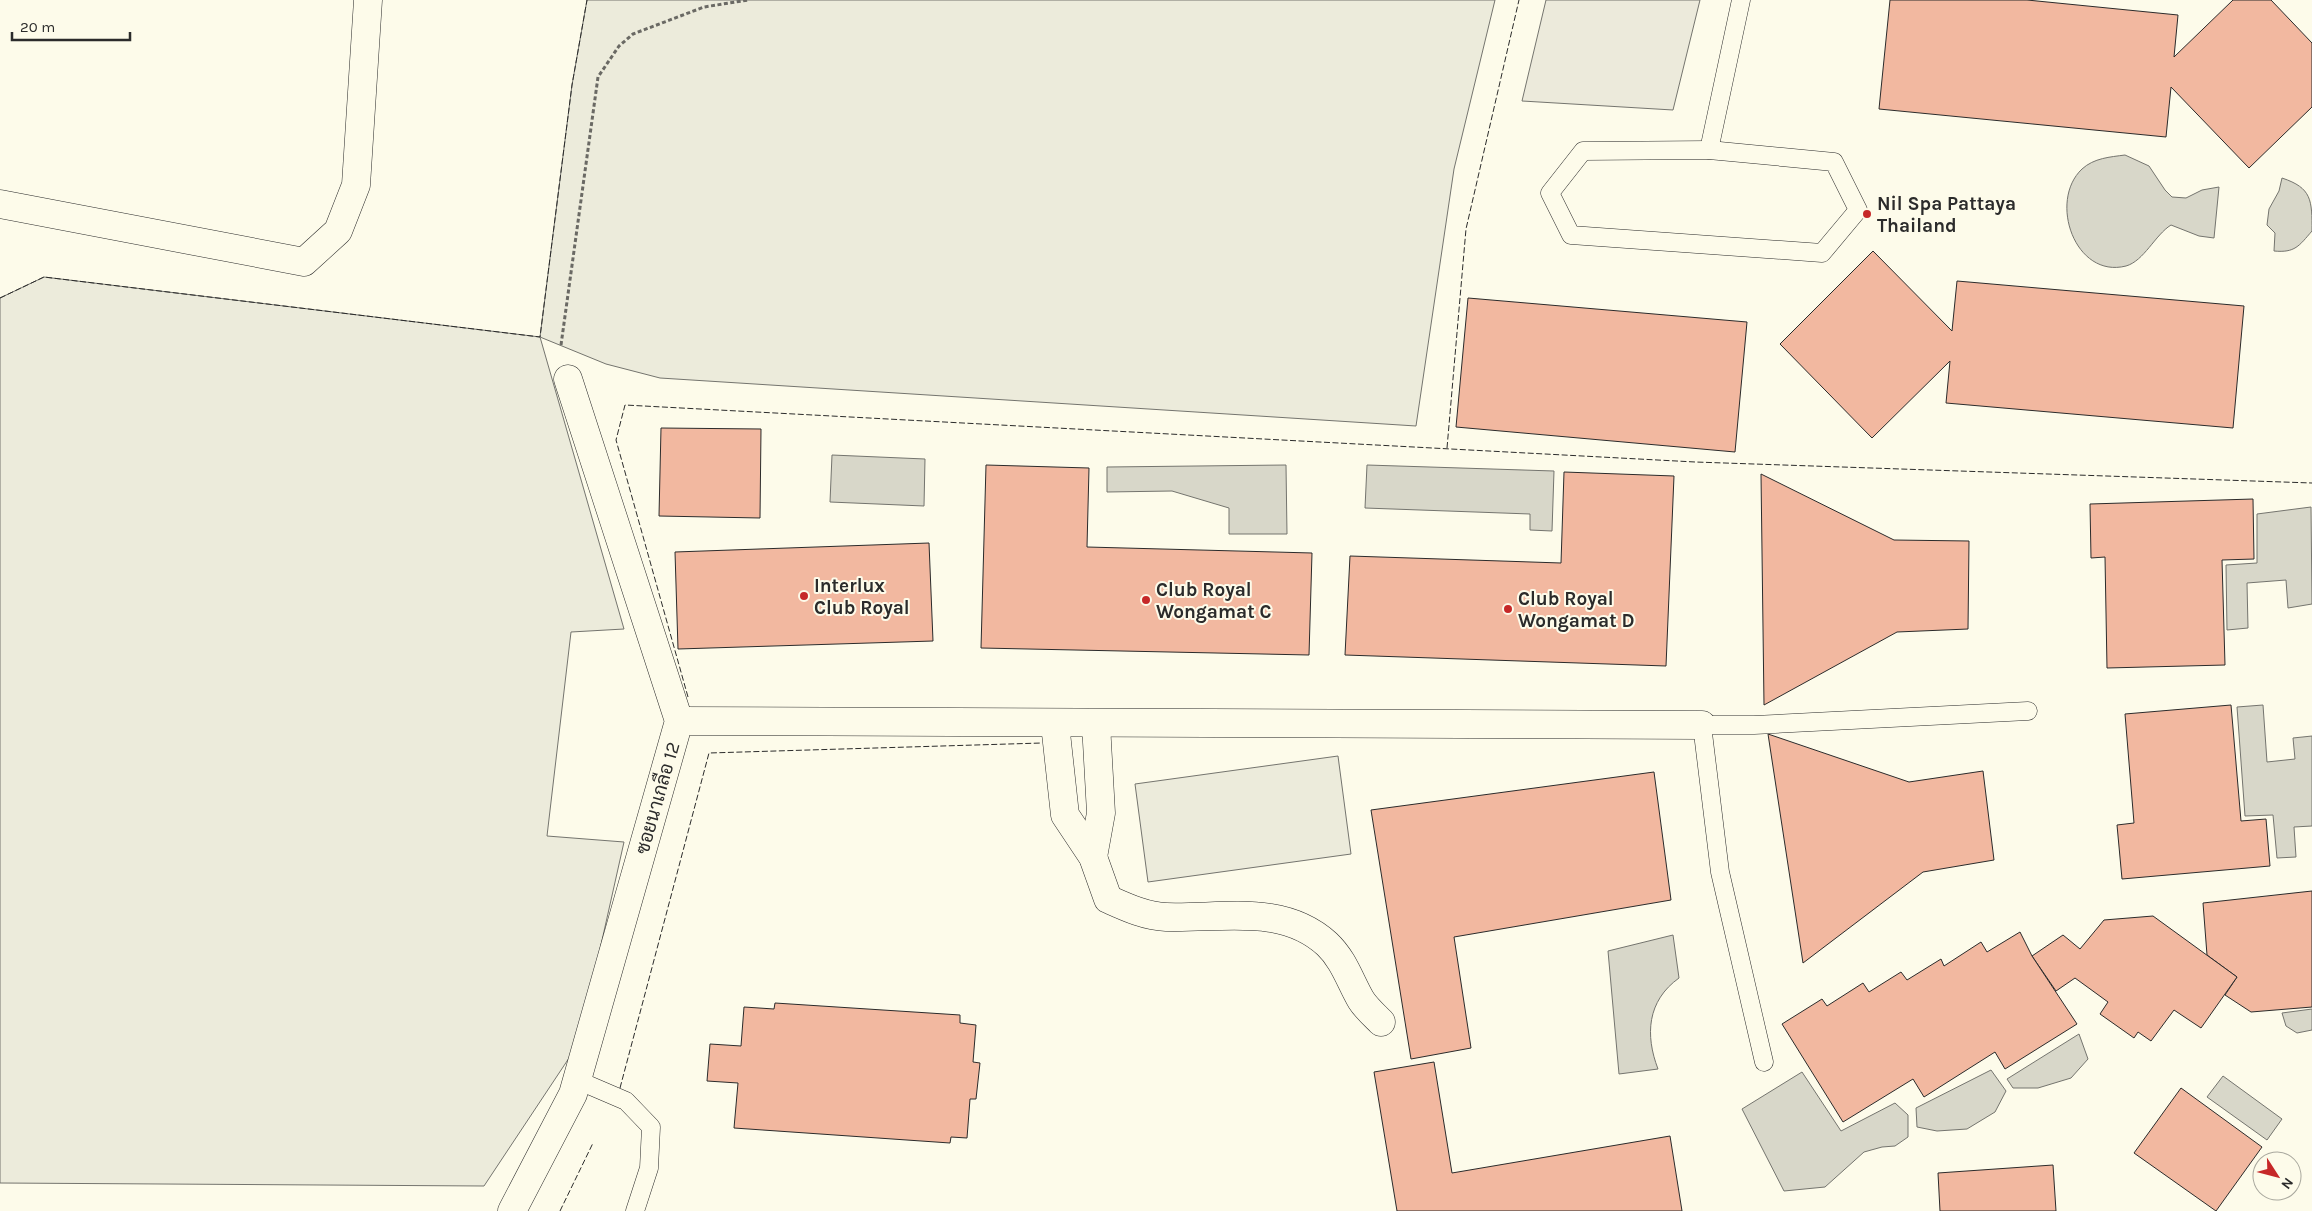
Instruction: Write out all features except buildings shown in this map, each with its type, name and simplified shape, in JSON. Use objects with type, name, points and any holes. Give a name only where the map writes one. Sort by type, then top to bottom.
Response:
[{"type":"street","points":[[0,204],[304,262],[338,231],[356,184],[368,0]]},
{"type":"street","name":"ซอยนาเกลือ 12","points":[[512,1211],[574,1094],[679,721],[568,379]]},
{"type":"street","points":[[679,721],[1055,724],[1702,725]]},
{"type":"street","points":[[1055,724],[1065,815],[1093,857],[1108,898],[1138,912],[1165,917],[1216,914],[1264,916],[1293,923],[1327,944],[1339,957],[1350,975],[1360,999],[1382,1022]]},
{"type":"street","points":[[1093,857],[1101,813],[1096,724]]},
{"type":"lane","points":[[1709,150],[1741,0]]},
{"type":"lane","points":[[1709,150],[1834,162],[1858,210],[1822,253],[1571,235],[1550,193],[1583,151],[1709,150]]},
{"type":"lane","points":[[1764,1062],[1720,872],[1702,725],[1754,726],[2028,710]]},
{"type":"lane","points":[[577,1080],[626,1101],[651,1127],[649,1168],[635,1211]]},
{"type":"path","points":[[568,379],[560,361],[562,338],[598,77],[619,46],[633,34],[704,7],[748,0]]},
{"type":"shaded area","points":[[587,0],[1495,0],[1454,169],[1416,426],[660,378],[606,364],[540,337],[572,85]]},
{"type":"shaded area","points":[[1546,0],[1700,0],[1673,110],[1522,101]]},
{"type":"shaded area","points":[[2125,155],[2149,166],[2172,197],[2186,198],[2202,190],[2219,187],[2214,238],[2199,236],[2171,225],[2165,229],[2138,259],[2126,266],[2108,267],[2093,261],[2081,249],[2072,234],[2068,217],[2067,199],[2072,183],[2087,165],[2102,159]]},
{"type":"shaded area","points":[[2282,178],[2305,191],[2312,211],[2312,231],[2304,241],[2292,250],[2274,251],[2275,233],[2267,225],[2269,209],[2279,191]]},
{"type":"shaded area","points":[[44,277],[540,337],[624,629],[571,632],[547,836],[624,842],[579,1043],[484,1186],[0,1183],[0,298]]},
{"type":"shaded area","points":[[832,455],[925,459],[924,506],[830,502]]},
{"type":"shaded area","points":[[1286,465],[1287,534],[1229,534],[1229,508],[1172,491],[1107,492],[1107,467]]},
{"type":"shaded area","points":[[1367,465],[1554,471],[1552,531],[1530,530],[1530,514],[1365,508]]},
{"type":"shaded area","points":[[2311,507],[2312,604],[2288,608],[2286,580],[2247,583],[2248,628],[2227,630],[2226,565],[2257,563],[2257,514]]},
{"type":"shaded area","points":[[2263,705],[2267,762],[2295,759],[2293,738],[2312,736],[2312,826],[2294,827],[2296,857],[2277,858],[2273,815],[2245,816],[2237,707]]},
{"type":"shaded area","points":[[1338,756],[1351,854],[1148,882],[1135,784]]},
{"type":"shaded area","points":[[1673,935],[1679,978],[1660,997],[1655,1008],[1650,1031],[1651,1044],[1658,1069],[1619,1074],[1608,951]]},
{"type":"shaded area","points":[[2312,1009],[2312,1030],[2297,1033],[2286,1026],[2282,1013]]},
{"type":"shaded area","points":[[2079,1034],[2088,1059],[2071,1078],[2038,1088],[2013,1088],[2007,1079]]},
{"type":"shaded area","points":[[1991,1070],[2006,1091],[1995,1112],[1967,1129],[1937,1131],[1917,1127],[1916,1108]]},
{"type":"shaded area","points":[[1802,1072],[1841,1131],[1895,1103],[1908,1115],[1908,1137],[1895,1146],[1864,1152],[1825,1187],[1784,1191],[1742,1109]]},
{"type":"shaded area","points":[[2223,1076],[2282,1119],[2267,1140],[2207,1097]]},
{"type":"fence","points":[[0,298],[44,277],[540,337],[572,85],[587,0]]},
{"type":"fence","points":[[1447,448],[1466,229],[1519,0]]},
{"type":"fence","points":[[688,697],[616,440],[625,405],[1695,462],[2312,483]]},
{"type":"fence","points":[[620,1088],[709,753],[1042,743]]},
{"type":"fence","points":[[560,1211],[593,1143]]},
{"type":"place","name":"Nil Spa Pattaya Thailand","points":[[1867,214]]},
{"type":"place","name":"Interlux Club Royal","points":[[804,596]]},
{"type":"place","name":"Club Royal Wongamat C","points":[[1146,600]]},
{"type":"place","name":"Club Royal Wongamat D","points":[[1508,609]]}]
